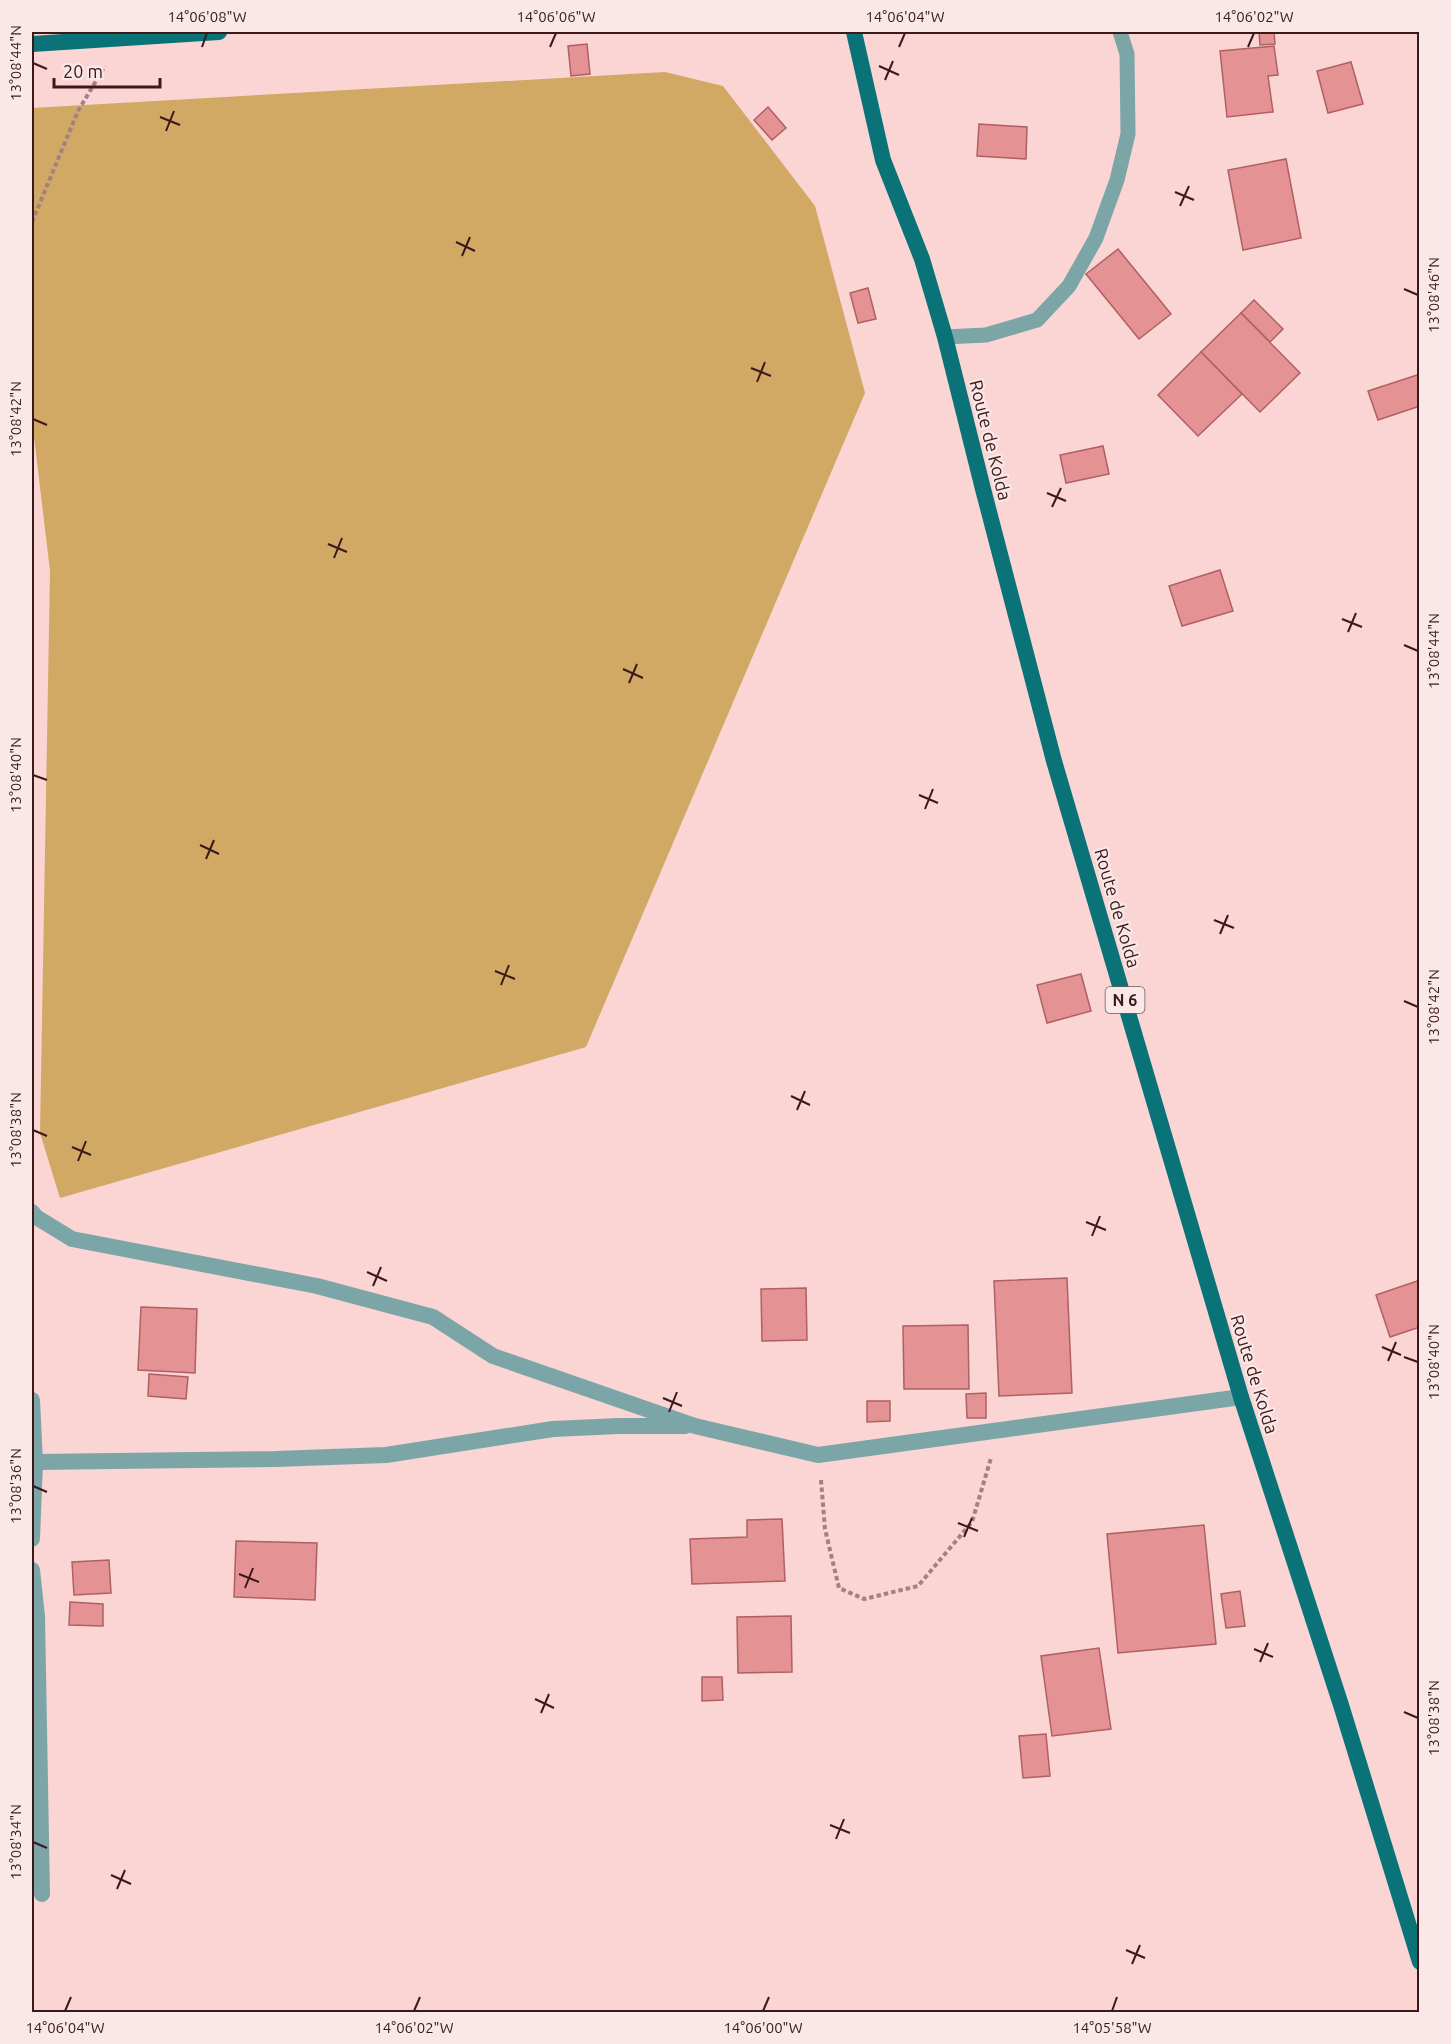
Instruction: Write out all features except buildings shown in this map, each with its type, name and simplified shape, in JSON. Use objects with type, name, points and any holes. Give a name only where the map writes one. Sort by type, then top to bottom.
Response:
[{"type":"main road","points":[[32,44],[121,35],[219,32]]},
{"type":"main road","name":"Route de Kolda","points":[[854,32],[883,160],[922,259],[945,338],[982,489],[1054,761],[1241,1397],[1341,1705],[1419,1962]]},
{"type":"street","points":[[32,1212],[36,1217],[72,1239],[317,1286],[434,1317],[493,1356],[695,1426],[819,1455],[1241,1397]]},
{"type":"street","points":[[32,1400],[35,1462],[32,1539]]},
{"type":"street","points":[[35,1462],[252,1460],[386,1455],[553,1429],[695,1426]]},
{"type":"street","points":[[32,1570],[37,1616],[42,1894]]},
{"type":"lane","points":[[945,338],[986,334],[1038,320],[1069,286],[1096,238],[1118,180],[1128,134],[1127,54],[1120,32]]},
{"type":"path","points":[[32,222],[78,111],[121,35]]},
{"type":"path","points":[[819,1455],[825,1529],[839,1588],[864,1599],[918,1586],[972,1522],[1000,1431]]},
{"type":"shaded area","points":[[665,72],[723,86],[815,206],[865,393],[586,1047],[60,1198],[40,1133],[50,571],[32,420],[32,108]]}]
